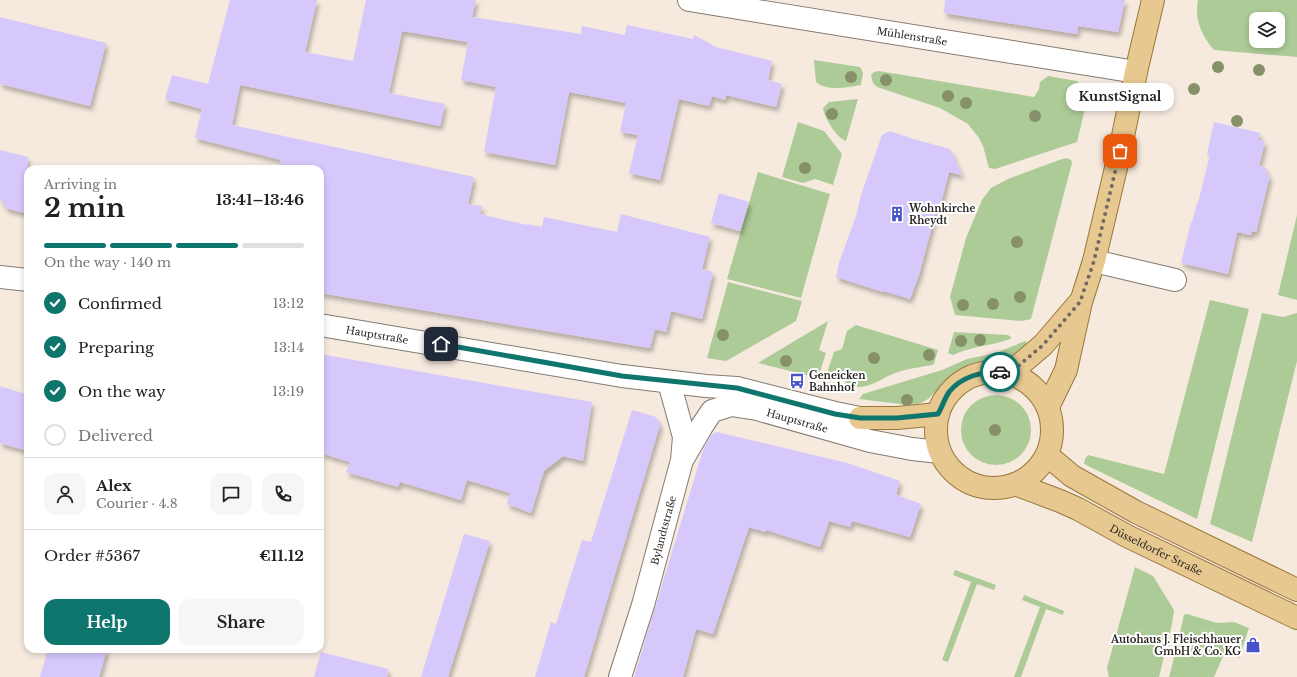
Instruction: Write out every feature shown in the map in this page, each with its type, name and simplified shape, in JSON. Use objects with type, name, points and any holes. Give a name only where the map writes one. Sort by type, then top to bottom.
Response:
[{"type":"main road","points":[[1048,406],[1066,370],[1080,302],[1094,261],[1120,151],[1136,72],[1153,0]]},
{"type":"main road","points":[[1010,373],[1043,345],[1080,302]]},
{"type":"main road","points":[[988,371],[1010,373],[1030,384],[1048,406],[1053,428],[1047,455],[1034,473],[1015,484],[996,488],[978,485],[960,477],[948,466],[940,452],[936,432],[938,414],[949,392],[966,378],[988,371]]},
{"type":"main road","points":[[860,418],[897,418],[938,414]]},
{"type":"main road","points":[[1047,455],[1072,476],[1136,512],[1297,590]]},
{"type":"main road","name":"Düsseldorfer Straße","points":[[1015,484],[1078,509],[1134,539],[1297,618]]},
{"type":"street","name":"Mühlenstraße","points":[[689,0],[1136,72]]},
{"type":"street","points":[[1094,261],[1175,280]]},
{"type":"street","points":[[0,277],[24,280]]},
{"type":"street","name":"Hauptstraße","points":[[324,326],[622,376],[737,388],[835,414],[860,418]]},
{"type":"street","name":"Bylandtstraße","points":[[620,677],[643,605],[682,460],[684,437],[669,382]]},
{"type":"street","name":"Hauptstraße","points":[[682,460],[712,411],[730,405],[757,409],[870,441],[940,452]]},
{"type":"green space","points":[[1198,0],[1297,0],[1297,57],[1214,50],[1200,27],[1197,14]]},
{"type":"green space","points":[[814,60],[860,67],[863,73],[861,85],[844,88],[832,88],[821,85],[816,82]]},
{"type":"green space","points":[[879,71],[1034,97],[1039,89],[1040,82],[1048,76],[1077,81],[1085,92],[1087,100],[1077,142],[995,169],[989,168],[983,146],[979,138],[968,124],[940,108],[877,87],[873,83],[871,75],[874,72]]},
{"type":"green space","points":[[858,99],[846,141],[838,136],[831,127],[823,108],[829,102]]},
{"type":"green space","points":[[798,122],[824,131],[842,154],[833,185],[815,179],[803,183],[782,177]]},
{"type":"green space","points":[[1067,158],[1071,160],[1072,163],[1031,319],[1022,321],[955,315],[950,297],[966,238],[982,200],[991,188],[1008,179]]},
{"type":"green space","points":[[758,172],[830,194],[801,298],[727,279]]},
{"type":"green space","points":[[1297,215],[1297,300],[1278,295]]},
{"type":"green space","points":[[728,282],[802,301],[796,321],[726,361],[707,358]]},
{"type":"green space","points":[[1210,300],[1249,309],[1197,519],[1084,464],[1088,455],[1164,474]]},
{"type":"green space","points":[[1262,313],[1283,317],[1297,313],[1297,361],[1252,542],[1210,524]]},
{"type":"green space","points":[[828,321],[819,350],[826,353],[818,378],[758,363]]},
{"type":"green space","points":[[856,325],[938,350],[934,364],[901,371],[862,387],[845,386],[846,379],[827,373],[834,352],[842,349],[847,331]]},
{"type":"green space","points":[[954,332],[1008,335],[1011,337],[1010,339],[953,355],[948,353]]},
{"type":"green space","points":[[1025,341],[1029,347],[1010,359],[965,368],[952,376],[928,399],[921,403],[908,405],[859,399],[863,394],[942,370],[967,359],[996,353]]},
{"type":"green space","points":[[989,395],[1003,395],[1016,401],[1025,410],[1031,423],[1029,443],[1021,455],[1003,465],[989,465],[976,459],[967,450],[961,437],[961,423],[967,410],[976,401]]},
{"type":"green space","points":[[1135,567],[1153,576],[1174,610],[1172,624],[1159,677],[1109,677],[1107,668]]},
{"type":"green space","points":[[955,570],[996,585],[994,590],[977,584],[948,662],[942,660],[971,582],[953,575]]},
{"type":"green space","points":[[1024,595],[1064,611],[1063,615],[1046,609],[1021,677],[1014,677],[1040,607],[1022,600]]},
{"type":"green space","points":[[1187,614],[1217,623],[1234,622],[1249,628],[1239,658],[1225,652],[1214,677],[1169,677],[1184,615]]},
{"type":"building","points":[[230,0],[317,0],[305,52],[353,61],[366,0],[476,0],[472,17],[581,34],[582,26],[625,35],[627,25],[693,39],[694,35],[716,47],[772,61],[768,80],[782,84],[776,107],[726,95],[725,100],[712,96],[709,106],[679,99],[660,180],[629,173],[638,135],[620,132],[626,103],[569,92],[555,165],[484,152],[496,87],[461,80],[468,42],[402,31],[389,93],[445,104],[440,126],[240,85],[232,125],[474,177],[468,204],[482,206],[480,214],[542,227],[544,217],[617,232],[621,214],[710,237],[702,269],[713,272],[702,319],[671,311],[666,332],[655,329],[650,348],[324,294],[324,165],[280,165],[281,160],[195,138],[202,109],[165,99],[172,75],[208,84]]},
{"type":"building","points":[[945,0],[1125,0],[1118,32],[1078,26],[1077,34],[944,13]]},
{"type":"building","points":[[0,17],[106,43],[90,106],[0,84]]},
{"type":"building","points":[[1214,122],[1260,133],[1258,140],[1265,141],[1259,166],[1267,168],[1266,174],[1270,175],[1256,232],[1252,231],[1251,235],[1237,232],[1228,274],[1181,263],[1210,155],[1207,154]]},
{"type":"building","name":"Wohnkirche Rheydt","points":[[890,131],[950,149],[962,175],[949,172],[941,203],[940,202],[935,215],[919,275],[910,299],[836,277],[839,263],[857,213],[861,195],[882,135]]},
{"type":"building","points":[[0,150],[28,157],[28,165],[24,165],[24,213],[6,208],[0,198]]},
{"type":"building","points":[[719,193],[749,202],[740,231],[711,223]]},
{"type":"building","points":[[324,355],[592,402],[583,461],[563,456],[544,471],[531,513],[507,504],[510,493],[467,480],[461,500],[400,482],[398,487],[346,472],[350,462],[324,454]]},
{"type":"building","points":[[0,386],[24,394],[24,450],[0,443]]},
{"type":"building","points":[[632,410],[656,417],[660,425],[584,677],[535,677],[551,622],[556,624],[582,540],[591,542]]},
{"type":"building","points":[[717,432],[847,463],[900,481],[896,495],[921,504],[910,537],[852,521],[850,527],[829,521],[820,547],[766,530],[765,532],[749,527],[713,634],[696,629],[683,677],[634,677],[703,450],[711,435]]},
{"type":"building","points":[[464,534],[490,541],[448,677],[421,677]]},
{"type":"building","points":[[47,653],[106,653],[99,677],[40,677]]},
{"type":"building","points":[[321,653],[388,669],[387,677],[314,677]]},
{"type":"way so far","points":[[1000,372],[1010,373],[1043,345],[1080,302],[1094,261],[1120,151]]},
{"type":"place","name":"KunstSignal","points":[[1120,151]]},
{"type":"place","name":"Wohnkirche Rheydt","points":[[897,214]]},
{"type":"place","name":"Geneicken Bahnhof","points":[[797,381]]},
{"type":"place","name":"Autohaus J. Fleischhauer GmbH & Co. KG","points":[[1253,645]]},
{"type":"route","points":[[441,344],[622,376],[737,388],[835,414],[860,418],[897,418],[938,414],[949,392],[966,378],[988,371],[1000,372]]}]
